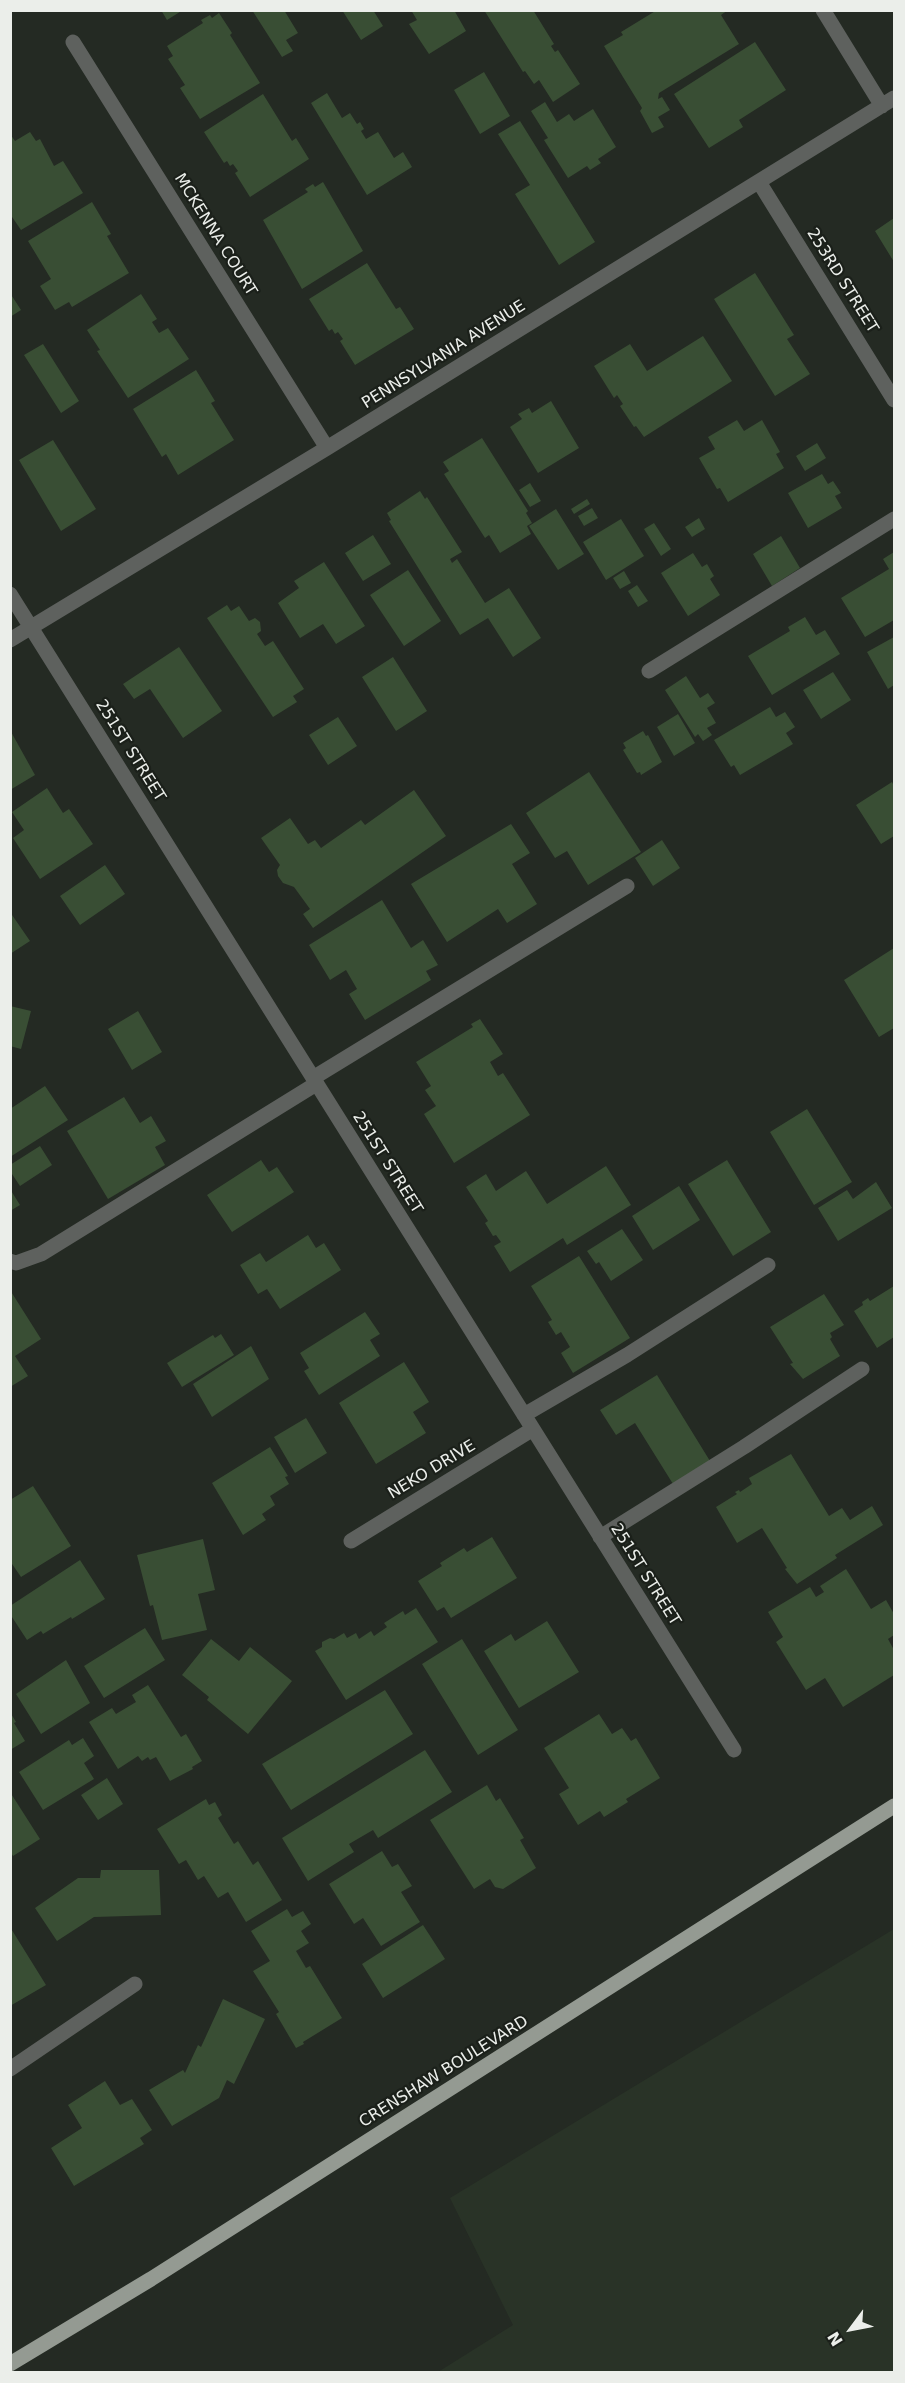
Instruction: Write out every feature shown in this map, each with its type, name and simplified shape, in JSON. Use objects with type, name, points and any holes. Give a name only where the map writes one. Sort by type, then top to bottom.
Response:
[{"type":"main road","name":"CRENSHAW BOULEVARD","points":[[10,2364],[151,2279],[894,1806]]},
{"type":"street","points":[[823,10],[888,102]]},
{"type":"street","name":"MCKENNA COURT","points":[[73,42],[327,448]]},
{"type":"street","name":"PENNSYLVANIA AVENUE","points":[[10,640],[327,448],[888,102]]},
{"type":"street","name":"253RD STREET","points":[[759,182],[894,400]]},
{"type":"street","points":[[649,670],[894,519]]},
{"type":"street","name":"251ST STREET","points":[[10,594],[734,1750]]},
{"type":"street","points":[[10,1261],[16,1263],[41,1254],[627,886]]},
{"type":"street","points":[[524,1415],[627,1355],[768,1265]]},
{"type":"street","points":[[600,1537],[744,1447],[862,1369]]},
{"type":"street","name":"NEKO DRIVE","points":[[351,1541],[533,1429]]},
{"type":"street","points":[[10,2069],[135,1984]]},
{"type":"shaded area","points":[[894,1929],[894,2372],[438,2372],[513,2325],[450,2198]]},
{"type":"building","points":[[161,10],[183,10],[167,20]]},
{"type":"building","points":[[252,10],[284,10],[298,33],[286,40],[293,51],[282,57]]},
{"type":"building","points":[[342,10],[373,10],[383,26],[361,40]]},
{"type":"building","points":[[411,10],[454,10],[466,31],[429,54],[409,24],[417,20]]},
{"type":"building","points":[[484,10],[533,10],[554,44],[551,46],[555,52],[558,50],[580,84],[553,102],[539,80],[534,84],[525,71],[523,72]]},
{"type":"building","points":[[657,10],[728,10],[721,15],[739,44],[659,93],[658,99],[662,97],[670,110],[658,117],[664,127],[652,133],[640,111],[642,108],[604,46],[623,35],[621,32]]},
{"type":"building","points":[[219,13],[260,83],[200,119],[180,88],[185,85],[168,59],[173,56],[167,46],[203,23],[201,20],[210,15],[212,18]]},
{"type":"building","points":[[755,42],[786,90],[739,120],[743,127],[709,148],[674,94]]},
{"type":"building","points":[[484,72],[510,116],[480,134],[454,90]]},
{"type":"building","points":[[327,93],[342,118],[350,113],[357,124],[360,122],[364,129],[361,131],[366,139],[378,132],[394,158],[403,152],[412,167],[367,195],[311,103]]},
{"type":"building","points":[[263,94],[292,141],[296,138],[309,159],[250,197],[235,173],[238,171],[233,164],[230,166],[227,161],[224,163],[204,132]]},
{"type":"building","points":[[545,102],[557,122],[569,114],[574,121],[593,109],[616,147],[598,159],[601,163],[590,170],[587,166],[568,178],[544,140],[548,138],[531,111]]},
{"type":"building","points":[[520,121],[595,242],[559,265],[515,194],[530,185],[498,134]]},
{"type":"building","points":[[30,132],[36,141],[40,139],[54,166],[63,161],[83,193],[21,230],[10,214],[10,134],[15,141]]},
{"type":"building","points":[[323,182],[363,251],[302,289],[263,220],[308,192],[305,189]]},
{"type":"building","points":[[92,202],[111,234],[107,236],[129,273],[72,307],[69,302],[55,310],[40,286],[51,279],[28,241]]},
{"type":"building","points":[[894,218],[894,262],[875,231]]},
{"type":"building","points":[[367,263],[396,309],[400,307],[414,329],[355,365],[340,341],[343,339],[338,332],[335,334],[332,329],[329,331],[309,299]]},
{"type":"building","points":[[755,273],[794,335],[787,339],[810,374],[775,396],[714,299]]},
{"type":"building","points":[[10,293],[21,310],[10,317]]},
{"type":"building","points":[[141,294],[157,319],[152,322],[159,333],[168,328],[189,359],[128,398],[97,351],[100,350],[87,330]]},
{"type":"building","points":[[703,336],[732,381],[644,437],[636,426],[634,427],[620,406],[623,404],[617,395],[614,398],[594,366],[630,344],[647,371]]},
{"type":"building","points":[[43,344],[79,401],[61,413],[24,355]]},
{"type":"building","points":[[196,370],[215,401],[211,403],[234,440],[178,475],[166,454],[162,457],[133,409]]},
{"type":"building","points":[[551,401],[579,448],[538,473],[510,427],[522,419],[518,414],[529,408],[532,413]]},
{"type":"building","points":[[737,420],[744,431],[762,420],[780,452],[776,454],[784,468],[728,502],[720,488],[717,489],[699,458],[715,449],[708,437]]},
{"type":"building","points":[[482,438],[528,511],[526,513],[532,523],[527,526],[531,534],[500,553],[489,535],[485,538],[444,474],[449,471],[443,462]]},
{"type":"building","points":[[53,440],[96,509],[61,531],[19,460]]},
{"type":"building","points":[[817,443],[826,458],[805,471],[796,456]]},
{"type":"building","points":[[822,474],[828,484],[833,481],[841,493],[835,496],[842,508],[808,528],[788,493]]},
{"type":"building","points":[[530,483],[541,501],[530,507],[519,490]]},
{"type":"building","points":[[420,491],[425,499],[427,497],[462,552],[450,559],[452,563],[457,559],[485,603],[509,588],[541,638],[513,657],[488,618],[460,635],[389,521],[391,520],[387,513]]},
{"type":"building","points":[[587,499],[590,504],[574,514],[571,509]]},
{"type":"building","points":[[592,508],[598,518],[584,526],[578,516]]},
{"type":"building","points":[[556,509],[584,554],[558,570],[529,526]]},
{"type":"building","points":[[699,518],[705,529],[692,537],[685,527]]},
{"type":"building","points":[[621,519],[644,556],[606,580],[583,542]]},
{"type":"building","points":[[654,523],[671,549],[661,556],[644,529]]},
{"type":"building","points":[[373,535],[391,564],[363,581],[345,553]]},
{"type":"building","points":[[781,536],[800,568],[772,586],[753,554]]},
{"type":"building","points":[[894,552],[894,620],[865,637],[841,598],[889,569],[883,559]]},
{"type":"building","points":[[693,553],[702,567],[707,564],[714,576],[710,579],[720,595],[688,616],[661,573]]},
{"type":"building","points":[[324,562],[365,626],[336,644],[323,624],[300,638],[278,603],[299,588],[294,581]]},
{"type":"building","points":[[408,570],[441,621],[404,646],[370,595]]},
{"type":"building","points":[[624,571],[631,583],[620,589],[613,578]]},
{"type":"building","points":[[637,585],[648,601],[638,607],[628,591]]},
{"type":"building","points":[[227,605],[231,611],[239,606],[249,621],[255,618],[260,622],[261,631],[257,634],[265,646],[273,641],[304,689],[293,696],[297,702],[273,717],[207,618]]},
{"type":"building","points":[[805,617],[816,635],[825,630],[840,654],[772,695],[748,656],[790,631],[788,627]]},
{"type":"building","points":[[894,637],[894,685],[888,689],[867,652]]},
{"type":"building","points":[[179,647],[222,711],[183,738],[150,689],[134,699],[123,684]]},
{"type":"building","points":[[393,657],[427,711],[396,731],[362,677]]},
{"type":"building","points":[[833,672],[851,700],[821,719],[803,690]]},
{"type":"building","points":[[686,676],[700,698],[708,693],[715,703],[707,708],[716,723],[707,728],[712,735],[703,741],[698,734],[695,737],[665,690]]},
{"type":"building","points":[[770,707],[776,717],[785,712],[795,727],[786,733],[793,744],[740,775],[734,765],[731,767],[714,740]]},
{"type":"building","points":[[678,714],[695,743],[674,756],[657,727]]},
{"type":"building","points":[[338,717],[357,746],[328,765],[309,735]]},
{"type":"building","points":[[10,730],[35,775],[10,790]]},
{"type":"building","points":[[643,731],[646,736],[648,735],[662,762],[641,775],[640,772],[637,773],[623,750],[626,748],[623,743]]},
{"type":"building","points":[[589,772],[641,852],[588,885],[567,851],[555,858],[526,813]]},
{"type":"building","points":[[892,782],[894,786],[894,836],[881,844],[856,805]]},
{"type":"building","points":[[47,788],[63,813],[69,809],[93,844],[40,879],[13,838],[24,830],[12,812]]},
{"type":"building","points":[[414,790],[446,836],[313,928],[303,914],[310,909],[294,887],[283,883],[278,876],[277,870],[280,865],[261,838],[290,818],[308,844],[315,840],[321,848],[361,820],[365,825]]},
{"type":"building","points":[[511,824],[530,853],[512,864],[537,904],[507,923],[498,909],[447,942],[411,884]]},
{"type":"building","points":[[662,840],[680,868],[653,886],[635,858]]},
{"type":"building","points":[[105,865],[125,894],[80,925],[60,896]]},
{"type":"building","points":[[382,900],[411,948],[423,940],[438,965],[426,971],[431,980],[365,1020],[349,994],[357,989],[346,970],[330,980],[309,945]]},
{"type":"building","points":[[10,912],[30,941],[10,954]]},
{"type":"building","points":[[894,948],[894,1028],[879,1037],[844,980]]},
{"type":"building","points":[[10,1006],[31,1011],[21,1049],[10,1046]]},
{"type":"building","points":[[138,1011],[162,1052],[132,1070],[108,1029]]},
{"type":"building","points":[[480,1019],[503,1054],[490,1062],[498,1076],[503,1073],[530,1115],[454,1163],[424,1114],[436,1106],[425,1090],[431,1086],[416,1062],[473,1027],[471,1024]]},
{"type":"building","points":[[45,1086],[68,1120],[10,1157],[10,1109]]},
{"type":"building","points":[[124,1097],[140,1123],[151,1116],[166,1141],[155,1147],[165,1165],[108,1199],[67,1131]]},
{"type":"building","points":[[807,1109],[852,1182],[814,1205],[770,1132]]},
{"type":"building","points":[[40,1146],[52,1165],[20,1186],[10,1171],[10,1165]]},
{"type":"building","points":[[261,1160],[269,1172],[277,1167],[294,1192],[232,1232],[207,1195]]},
{"type":"building","points":[[727,1160],[771,1232],[733,1256],[688,1184]]},
{"type":"building","points":[[606,1166],[631,1205],[567,1245],[563,1238],[510,1272],[494,1246],[501,1242],[496,1235],[493,1236],[485,1223],[488,1221],[466,1187],[486,1174],[496,1191],[526,1171],[547,1204]]},
{"type":"building","points":[[876,1182],[892,1208],[838,1241],[818,1208],[847,1190],[853,1199]]},
{"type":"building","points":[[679,1186],[700,1220],[653,1250],[632,1216]]},
{"type":"building","points":[[10,1189],[20,1205],[10,1211]]},
{"type":"building","points":[[622,1229],[643,1260],[611,1281],[599,1262],[596,1264],[587,1251]]},
{"type":"building","points":[[308,1235],[316,1248],[324,1243],[341,1270],[280,1309],[267,1289],[258,1294],[240,1265],[260,1253],[266,1262]]},
{"type":"building","points":[[579,1256],[630,1338],[573,1373],[561,1353],[570,1347],[561,1332],[556,1335],[548,1322],[552,1320],[531,1286]]},
{"type":"building","points":[[894,1286],[894,1337],[877,1348],[854,1311],[868,1298],[870,1301]]},
{"type":"building","points":[[10,1290],[41,1339],[15,1356],[28,1376],[10,1387]]},
{"type":"building","points":[[824,1294],[844,1325],[830,1333],[832,1337],[830,1339],[840,1356],[803,1379],[790,1364],[793,1363],[770,1327]]},
{"type":"building","points":[[365,1312],[380,1334],[370,1340],[380,1356],[319,1395],[304,1371],[309,1368],[300,1353]]},
{"type":"building","points":[[221,1334],[234,1355],[182,1387],[167,1363],[213,1335],[215,1338]]},
{"type":"building","points":[[251,1346],[269,1379],[212,1417],[193,1384]]},
{"type":"building","points":[[404,1362],[429,1402],[413,1412],[426,1433],[376,1464],[339,1403]]},
{"type":"building","points":[[657,1375],[710,1461],[673,1484],[635,1423],[616,1435],[600,1410]]},
{"type":"building","points":[[306,1418],[327,1453],[295,1473],[274,1437]]},
{"type":"building","points":[[270,1447],[288,1476],[285,1477],[289,1484],[270,1496],[275,1505],[262,1514],[266,1520],[243,1535],[212,1483]]},
{"type":"building","points":[[791,1454],[829,1516],[842,1508],[850,1520],[872,1506],[883,1525],[835,1555],[837,1558],[797,1584],[785,1569],[787,1568],[762,1528],[737,1543],[716,1507],[737,1494],[735,1492],[739,1490],[740,1492],[752,1484],[749,1478]]},
{"type":"building","points":[[33,1486],[71,1546],[21,1577],[10,1561],[10,1500]]},
{"type":"building","points":[[492,1537],[517,1578],[451,1618],[444,1607],[437,1611],[418,1581],[442,1566],[440,1563],[464,1548],[467,1552]]},
{"type":"building","points":[[203,1539],[215,1590],[198,1594],[207,1630],[162,1640],[153,1605],[150,1606],[137,1555]]},
{"type":"building","points":[[80,1560],[105,1599],[72,1619],[71,1617],[43,1634],[41,1631],[27,1640],[10,1614],[10,1606]]},
{"type":"building","points":[[846,1569],[871,1609],[886,1600],[894,1614],[894,1635],[888,1639],[894,1650],[894,1675],[843,1707],[825,1678],[806,1690],[776,1642],[783,1637],[768,1612],[810,1587],[816,1597],[824,1592],[820,1586]]},
{"type":"building","points":[[416,1608],[438,1642],[346,1700],[315,1651],[322,1647],[322,1642],[344,1633],[347,1638],[356,1633],[359,1639],[371,1631],[374,1636],[387,1627],[384,1623],[403,1611],[405,1615]]},
{"type":"building","points":[[547,1621],[579,1672],[519,1708],[484,1651],[511,1634],[515,1641]]},
{"type":"building","points":[[145,1628],[165,1660],[104,1698],[84,1666]]},
{"type":"building","points":[[211,1639],[239,1661],[250,1647],[292,1681],[248,1734],[207,1700],[209,1697],[182,1675]]},
{"type":"building","points":[[462,1639],[518,1730],[478,1755],[422,1664]]},
{"type":"building","points":[[66,1660],[90,1703],[41,1734],[16,1694]]},
{"type":"building","points":[[148,1685],[181,1737],[186,1734],[202,1761],[192,1767],[193,1769],[170,1781],[156,1757],[150,1760],[148,1757],[142,1761],[138,1756],[118,1769],[89,1722],[112,1708],[116,1714],[136,1702],[132,1695]]},
{"type":"building","points":[[385,1690],[413,1734],[291,1810],[262,1764]]},
{"type":"building","points":[[10,1712],[25,1741],[10,1750]]},
{"type":"building","points":[[599,1714],[612,1734],[622,1728],[631,1741],[636,1738],[660,1778],[626,1799],[628,1802],[604,1817],[600,1811],[578,1825],[559,1794],[569,1788],[544,1748]]},
{"type":"building","points":[[83,1738],[94,1756],[84,1763],[94,1779],[43,1810],[19,1772],[69,1740],[72,1745]]},
{"type":"building","points":[[425,1750],[452,1792],[378,1838],[373,1830],[349,1844],[354,1852],[308,1881],[282,1838]]},
{"type":"building","points":[[107,1778],[123,1804],[98,1820],[81,1795]]},
{"type":"building","points":[[487,1785],[496,1801],[500,1798],[524,1838],[520,1840],[536,1868],[503,1889],[495,1887],[490,1879],[474,1889],[430,1820]]},
{"type":"building","points":[[10,1792],[40,1839],[13,1856],[10,1851]]},
{"type":"building","points":[[206,1799],[209,1805],[215,1802],[222,1815],[218,1818],[234,1844],[238,1841],[253,1865],[258,1861],[282,1900],[246,1922],[228,1892],[218,1898],[204,1876],[198,1880],[186,1860],[179,1864],[157,1829]]},
{"type":"building","points":[[382,1851],[392,1867],[398,1864],[412,1886],[401,1892],[420,1922],[381,1946],[363,1918],[354,1924],[329,1884]]},
{"type":"building","points":[[101,1870],[159,1870],[161,1915],[94,1917],[57,1941],[35,1908],[78,1878],[100,1878]]},
{"type":"building","points":[[287,1909],[292,1917],[303,1911],[311,1924],[301,1931],[309,1943],[296,1951],[306,1968],[310,1966],[342,2018],[296,2048],[276,2014],[279,2012],[253,1971],[270,1961],[251,1931]]},
{"type":"building","points":[[423,1925],[445,1959],[383,1998],[362,1964]]},
{"type":"building","points":[[10,1927],[46,1985],[10,2006]]},
{"type":"building","points":[[223,1999],[265,2019],[234,2084],[227,2080],[219,2098],[172,2126],[149,2090],[183,2070],[185,2073],[198,2045],[201,2047]]},
{"type":"building","points":[[105,2081],[120,2105],[132,2099],[152,2130],[140,2138],[144,2144],[74,2186],[51,2148],[82,2128],[68,2105]]}]
